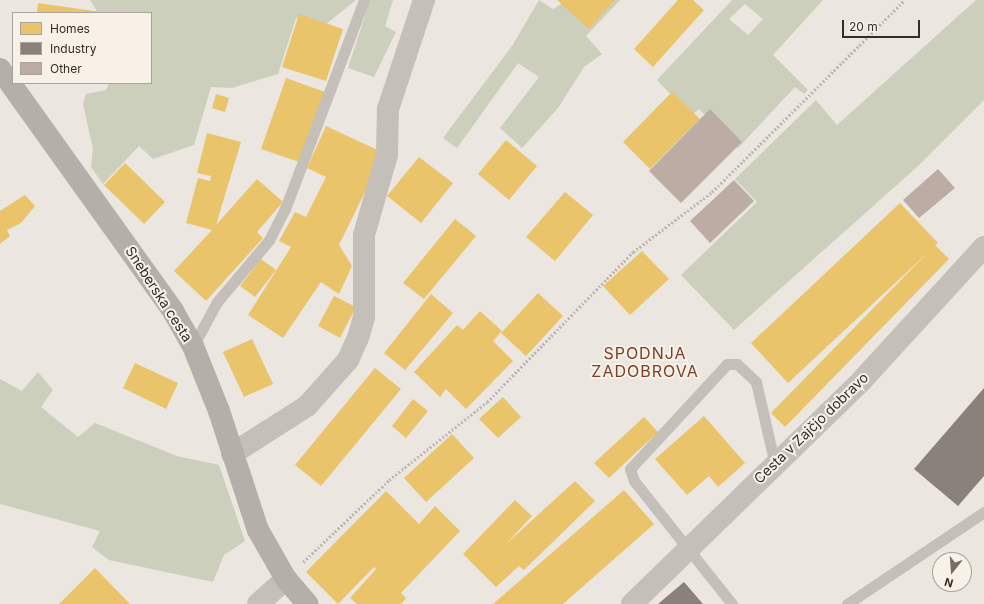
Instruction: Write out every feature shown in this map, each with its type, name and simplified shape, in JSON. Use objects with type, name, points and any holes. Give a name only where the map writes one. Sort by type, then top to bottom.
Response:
[{"type":"street","points":[[232,454],[308,406],[348,360],[358,338],[364,316],[364,235],[387,155],[388,109],[424,0]]},
{"type":"street","name":"Sneberska cesta","points":[[0,69],[150,277],[193,346],[258,530],[286,579],[308,604]]},
{"type":"street","name":"Cesta v Zajčjo dobravo","points":[[632,604],[688,546],[775,465],[863,379],[984,247]]},
{"type":"street","points":[[258,604],[286,579]]},
{"type":"lane","points":[[193,346],[217,302],[269,240],[285,209],[364,0]]},
{"type":"lane","points":[[732,604],[688,546],[634,481],[630,469],[726,364],[737,364],[756,382],[775,465]]},
{"type":"lane","points":[[846,604],[984,512]]},
{"type":"path","points":[[286,579],[389,480],[487,402],[633,252],[712,192],[905,0]]},
{"type":"green space","points":[[90,0],[356,0],[325,25],[296,18],[278,74],[232,88],[211,87],[194,145],[153,159],[139,146],[103,184],[91,167],[93,149],[83,104],[86,94],[106,90],[109,84],[152,84],[152,12],[97,12]]},
{"type":"green space","points":[[370,0],[393,0],[385,26],[396,32],[374,77],[348,68]]},
{"type":"green space","points":[[539,0],[553,9],[568,0],[620,0],[586,36],[602,54],[584,67],[558,108],[522,148],[500,128],[539,77],[518,63],[457,148],[443,138],[512,46]]},
{"type":"green space","points":[[732,0],[823,0],[773,55],[808,90],[804,94],[795,87],[738,148],[699,109],[691,116],[657,80]],"holes":[[[745,4],[763,19],[748,35],[729,19]]]},
{"type":"green space","points":[[976,0],[984,0],[984,100],[917,167],[734,330],[681,275],[757,202],[735,179],[816,100],[837,125]]},
{"type":"green space","points":[[38,372],[53,390],[41,407],[78,437],[95,423],[177,456],[219,465],[245,541],[224,555],[213,582],[109,560],[92,547],[100,531],[0,504],[0,379],[22,391]]},
{"type":"building: Homes","points":[[557,0],[615,0],[589,29]]},
{"type":"building: Homes","points":[[678,0],[693,0],[704,10],[653,67],[634,49]]},
{"type":"building: Homes","points":[[38,3],[101,12],[37,12]]},
{"type":"building: Homes","points":[[299,14],[343,29],[326,81],[282,67]]},
{"type":"building: Homes","points":[[286,78],[325,92],[299,162],[261,149]]},
{"type":"building: Homes","points":[[672,92],[700,119],[650,169],[623,142]]},
{"type":"building: Homes","points":[[216,94],[229,98],[225,112],[212,108]]},
{"type":"building: Homes","points":[[326,126],[384,153],[339,245],[352,266],[339,294],[321,282],[283,338],[248,315],[291,247],[279,241],[295,212],[306,217],[326,177],[307,168]]},
{"type":"building: Homes","points":[[207,133],[241,142],[216,225],[257,179],[283,202],[257,232],[263,238],[206,301],[174,271],[212,230],[186,223],[198,178],[210,181],[211,176],[197,173]]},
{"type":"building: Homes","points":[[506,140],[537,166],[509,200],[478,174]]},
{"type":"building: Homes","points":[[419,157],[453,183],[421,223],[387,196]]},
{"type":"building: Homes","points":[[125,163],[165,202],[144,224],[104,185]]},
{"type":"building: Homes","points":[[565,192],[593,215],[555,261],[526,237]]},
{"type":"building: Homes","points":[[25,195],[35,206],[21,223],[7,230],[10,236],[0,244],[0,211]]},
{"type":"building: Homes","points":[[900,203],[938,243],[788,383],[751,343]]},
{"type":"building: Homes","points":[[455,219],[476,236],[424,299],[403,283]]},
{"type":"building: Homes","points":[[935,245],[949,259],[785,427],[771,413]]},
{"type":"building: Homes","points":[[642,251],[669,279],[630,315],[603,286]]},
{"type":"building: Homes","points":[[261,259],[276,270],[255,297],[240,286]]},
{"type":"building: Homes","points":[[538,293],[563,316],[526,356],[501,333]]},
{"type":"building: Homes","points":[[431,294],[453,313],[405,370],[384,353]]},
{"type":"building: Homes","points":[[334,296],[356,307],[340,338],[318,326]]},
{"type":"building: Homes","points":[[480,311],[502,331],[493,341],[513,361],[466,409],[446,389],[440,397],[414,372],[457,325],[463,330]]},
{"type":"building: Homes","points":[[252,339],[273,384],[244,397],[223,352]]},
{"type":"building: Homes","points":[[135,363],[178,383],[166,409],[123,388]]},
{"type":"building: Homes","points":[[375,368],[401,389],[321,486],[295,465]]},
{"type":"building: Homes","points":[[503,397],[521,417],[498,438],[479,419]]},
{"type":"building: Homes","points":[[413,399],[428,411],[406,438],[392,426]]},
{"type":"building: Homes","points":[[704,416],[745,463],[718,487],[709,476],[687,495],[655,459]]},
{"type":"building: Homes","points":[[644,417],[658,432],[609,478],[594,463]]},
{"type":"building: Homes","points":[[452,434],[474,458],[426,502],[404,478]]},
{"type":"building: Homes","points":[[575,481],[595,501],[524,570],[519,566],[496,587],[463,554],[515,500],[532,516],[505,545]]},
{"type":"building: Homes","points":[[624,490],[654,524],[563,604],[493,604]]},
{"type":"building: Homes","points":[[386,491],[419,524],[435,506],[460,531],[401,593],[406,598],[401,604],[357,604],[350,598],[376,569],[374,567],[338,604],[306,572]]},
{"type":"building: Homes","points":[[95,568],[130,604],[59,604]]},
{"type":"building: Industry","points":[[984,388],[984,476],[958,506],[914,469]]},
{"type":"building: Industry","points":[[684,582],[703,604],[658,604]]},
{"type":"building: Other","points":[[710,109],[742,142],[681,203],[649,171]]},
{"type":"building: Other","points":[[938,169],[955,188],[919,218],[903,200]]},
{"type":"building: Other","points":[[734,180],[754,201],[710,243],[690,221]]},
{"type":"district","name":"SPODNJA ZADOBROVA","points":[[645,362]]}]
